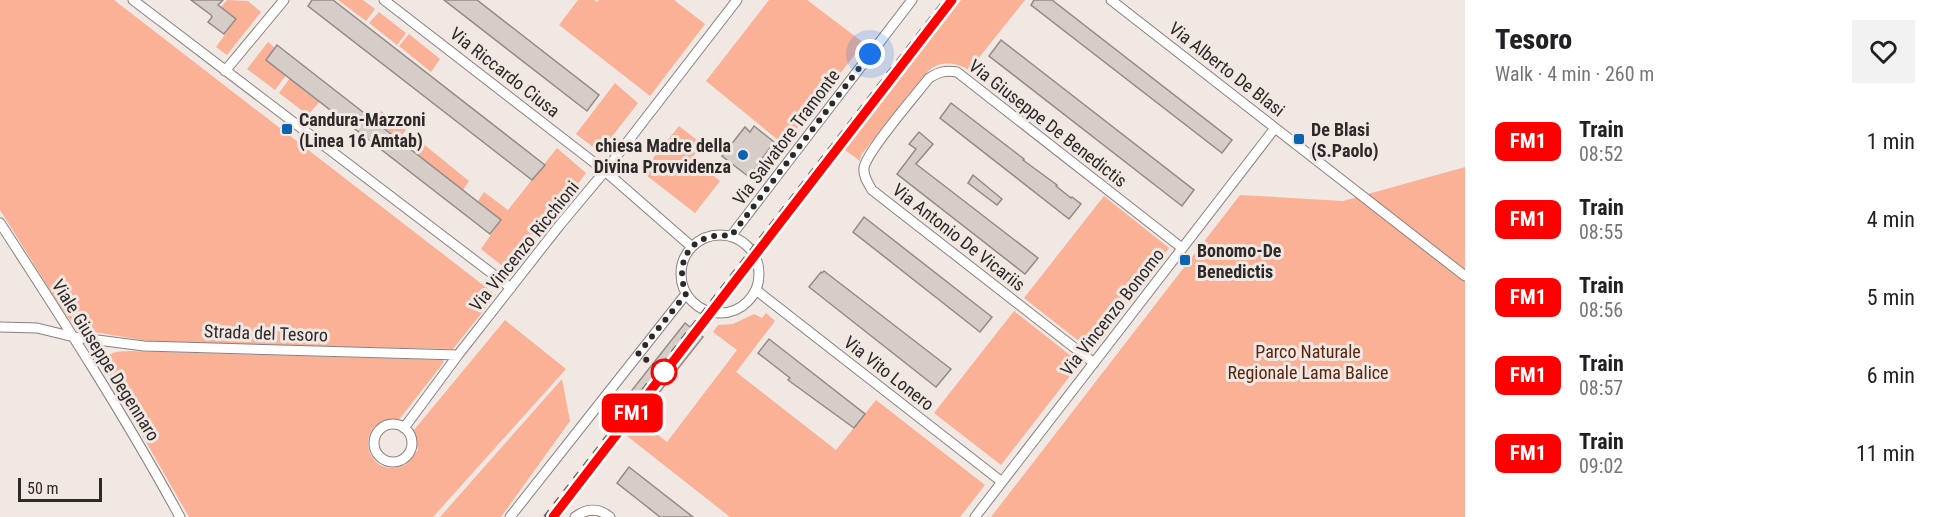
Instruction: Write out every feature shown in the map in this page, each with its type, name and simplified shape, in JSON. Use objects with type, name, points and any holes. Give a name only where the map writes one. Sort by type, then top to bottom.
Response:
[{"type":"street","points":[[133,0],[511,288]]},
{"type":"street","points":[[225,71],[284,0]]},
{"type":"street","name":"Via Riccardo Ciusa","points":[[384,0],[606,171],[692,247]]},
{"type":"street","name":"Via Vincenzo Ricchioni","points":[[404,428],[458,355],[559,226],[606,171],[737,0]]},
{"type":"street","name":"Via Salvatore Tramonte","points":[[731,236],[912,0]]},
{"type":"street","name":"Via Alberto De Blasi","points":[[1111,0],[1465,276]]},
{"type":"street","name":"Via Giuseppe De Benedictis","points":[[899,117],[929,78],[947,71],[957,72],[1182,248]]},
{"type":"street","name":"Via Antonio De Vicariis","points":[[899,117],[865,162],[866,181],[872,190],[1094,363]]},
{"type":"street","name":"Via Vincenzo Bonomo","points":[[975,517],[1275,128]]},
{"type":"street","name":"Viale Giuseppe Degennaro","points":[[0,223],[141,446],[180,517]]},
{"type":"street","points":[[710,236],[731,236],[745,244],[756,258],[759,280],[756,290],[749,301],[739,309],[728,313],[704,310],[686,294],[681,270],[685,257],[700,240],[710,236]]},
{"type":"street","name":"Via Vito Lonero","points":[[756,290],[1002,482]]},
{"type":"street","points":[[510,517],[686,294]]},
{"type":"street","name":"Strada del Tesoro","points":[[0,327],[37,328],[74,337],[144,346],[458,355]]},
{"type":"street","points":[[393,424],[404,428],[411,438],[411,449],[408,454],[399,461],[382,459],[375,450],[377,432],[393,424]]},
{"type":"street","points":[[575,517],[588,510],[596,510],[610,517]]},
{"type":"green space","points":[[0,0],[114,0],[496,295],[453,349],[160,343],[82,330],[73,324],[60,306],[0,210]]},
{"type":"green space","points":[[227,0],[248,1],[261,12],[227,55],[216,47],[236,19],[221,7]]},
{"type":"green space","points":[[338,0],[363,0],[375,9],[366,21]]},
{"type":"green space","points":[[578,0],[597,2],[599,0],[674,0],[705,24],[650,96],[559,25]]},
{"type":"green space","points":[[769,0],[807,0],[864,43],[784,145],[706,81]]},
{"type":"green space","points":[[961,0],[1025,0],[969,70],[948,63],[927,72],[861,155],[860,161],[845,150]]},
{"type":"green space","points":[[379,12],[406,33],[397,45],[369,23]]},
{"type":"green space","points":[[409,34],[440,59],[431,72],[399,46]]},
{"type":"green space","points":[[268,42],[275,48],[286,75],[275,90],[247,69]]},
{"type":"green space","points":[[290,78],[320,101],[308,115],[279,93]]},
{"type":"green space","points":[[615,83],[638,103],[600,152],[576,134]]},
{"type":"green space","points":[[381,111],[406,130],[399,139],[374,120]]},
{"type":"green space","points":[[679,126],[702,144],[692,158],[720,181],[695,213],[642,172]]},
{"type":"green space","points":[[421,142],[469,181],[463,190],[414,152]]},
{"type":"green space","points":[[557,148],[586,173],[510,272],[481,249],[501,220],[478,201],[484,192],[508,210]]},
{"type":"green space","name":"Parco Naturale Regionale Lama Balice","points":[[1465,167],[1465,517],[991,517],[1240,195],[1343,201]]},
{"type":"green space","points":[[1104,196],[1169,248],[1090,350],[1024,298]]},
{"type":"green space","points":[[1014,311],[1080,363],[1001,465],[934,413]]},
{"type":"green space","points":[[766,313],[775,321],[736,372],[836,450],[876,400],[985,485],[960,517],[730,517],[627,436],[639,420],[667,442],[737,350],[713,332],[718,325],[733,324],[754,314],[762,318]]},
{"type":"green space","points":[[505,320],[566,369],[433,517],[189,517],[102,365],[112,353],[128,351],[442,360],[444,362],[398,421],[384,421],[376,425],[371,432],[368,447],[371,455],[382,466],[393,468],[405,465],[418,450],[414,430]]},
{"type":"green space","points":[[562,379],[570,421],[501,517],[440,517]]},
{"type":"building","points":[[191,0],[223,0],[218,5],[236,19],[224,34],[208,22],[211,15]]},
{"type":"building","points":[[312,0],[333,0],[545,165],[532,180],[308,6]]},
{"type":"building","points":[[444,0],[477,0],[599,95],[587,111]]},
{"type":"building","points":[[1034,0],[1052,0],[1232,140],[1222,153],[1031,5]]},
{"type":"building","points":[[1001,40],[1194,190],[1182,206],[989,56]]},
{"type":"building","points":[[277,45],[501,220],[490,234],[266,60]]},
{"type":"building","points":[[951,103],[1081,204],[1069,219],[940,118]]},
{"type":"building","name":"chiesa Madre della Divina Provvidenza","points":[[754,126],[774,142],[749,177],[722,156],[745,127],[750,132]]},
{"type":"building","points":[[919,132],[933,144],[916,164],[1038,258],[1025,274],[897,174],[916,149],[909,144]]},
{"type":"building","points":[[973,175],[1002,199],[997,205],[968,183]]},
{"type":"building","points":[[864,217],[992,317],[980,332],[853,232]]},
{"type":"building","points":[[824,271],[951,369],[936,387],[809,287]]},
{"type":"building","points":[[685,323],[703,337],[628,432],[610,418]]},
{"type":"building","points":[[769,339],[865,414],[854,428],[788,380],[790,378],[758,353]]},
{"type":"building","points":[[629,467],[693,517],[660,517],[617,483]]},
{"type":"railway","points":[[545,517],[945,0]]},
{"type":"train","name":"FM1","points":[[553,517],[952,0]]},
{"type":"place","name":"Candura-Mazzoni (Linea 16 Amtab)","points":[[287,129]]},
{"type":"place","name":"De Blasi (S.Paolo)","points":[[1299,139]]},
{"type":"place","name":"chiesa Madre della Divina Provvidenza","points":[[743,155]]},
{"type":"place","name":"Bonomo-De Benedictis","points":[[1185,260]]},
{"type":"route","points":[[664,372],[638,354],[686,294],[681,270],[685,257],[700,240],[710,236],[731,236],[870,54]]}]
